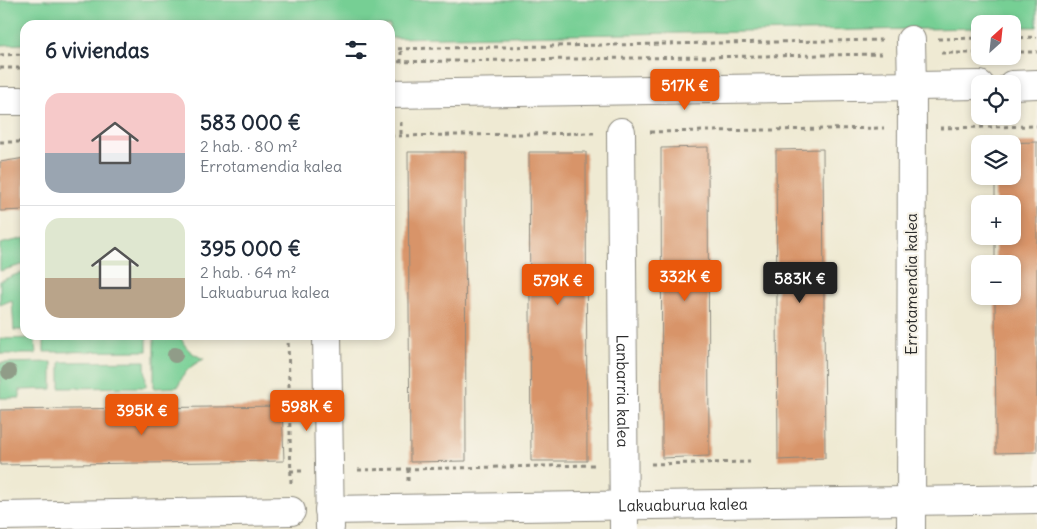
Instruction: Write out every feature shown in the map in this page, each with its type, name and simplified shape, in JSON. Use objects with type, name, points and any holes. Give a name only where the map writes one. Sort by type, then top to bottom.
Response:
[{"type":"street","name":"Errotamendia kalea","points":[[911,47],[911,529]]},
{"type":"street","points":[[1021,85],[1037,84]]},
{"type":"street","points":[[395,94],[971,85]]},
{"type":"street","points":[[0,101],[20,101]]},
{"type":"street","name":"Lanbarria kalea","points":[[621,132],[624,517]]},
{"type":"street","points":[[327,340],[330,519]]},
{"type":"street","name":"Lakuaburua kalea","points":[[330,519],[624,517],[910,500],[1037,499]]},
{"type":"street","points":[[0,516],[291,511]]},
{"type":"path","points":[[1021,38],[1037,37]]},
{"type":"path","points":[[395,62],[911,47],[971,39]]},
{"type":"path","points":[[395,49],[911,47],[971,52]]},
{"type":"path","points":[[1021,52],[1037,52]]},
{"type":"path","points":[[0,55],[20,54]]},
{"type":"path","points":[[0,68],[20,68]]},
{"type":"path","points":[[395,136],[1037,126]]},
{"type":"path","points":[[0,142],[20,142]]},
{"type":"path","points":[[288,340],[291,511]]},
{"type":"path","points":[[290,471],[750,462]]},
{"type":"green space","points":[[0,0],[1037,0],[1037,27],[1021,27],[1021,15],[971,15],[971,28],[395,38],[395,20],[20,20],[20,44],[0,45]]},
{"type":"green space","points":[[20,239],[20,265],[0,271],[0,244]]},
{"type":"green space","points":[[20,273],[20,330],[14,330],[12,300],[0,305],[0,281]]},
{"type":"green space","points":[[0,339],[35,340],[36,354],[0,354]]},
{"type":"green space","points":[[44,340],[147,340],[147,351],[44,352]]},
{"type":"green space","points":[[154,340],[182,340],[189,350],[204,359],[188,370],[178,387],[154,388]]},
{"type":"green space","points":[[145,361],[146,387],[60,388],[60,362]]},
{"type":"green space","points":[[52,362],[52,389],[20,390],[20,398],[0,398],[0,363]]},
{"type":"building","points":[[1021,142],[1037,142],[1037,452],[996,453],[995,305],[1021,305],[1021,255],[995,255],[995,245],[1021,245],[1021,195],[995,195],[995,185],[1021,185]]},
{"type":"building","points":[[708,147],[709,456],[662,458],[661,148]]},
{"type":"building","points":[[823,149],[825,458],[778,460],[776,150]]},
{"type":"building","points":[[408,152],[465,152],[466,461],[410,462]]},
{"type":"building","points":[[529,152],[586,152],[587,461],[531,461]]},
{"type":"building","points":[[20,159],[20,210],[0,211],[0,162]]},
{"type":"building","points":[[282,406],[284,461],[0,465],[0,410]]}]
